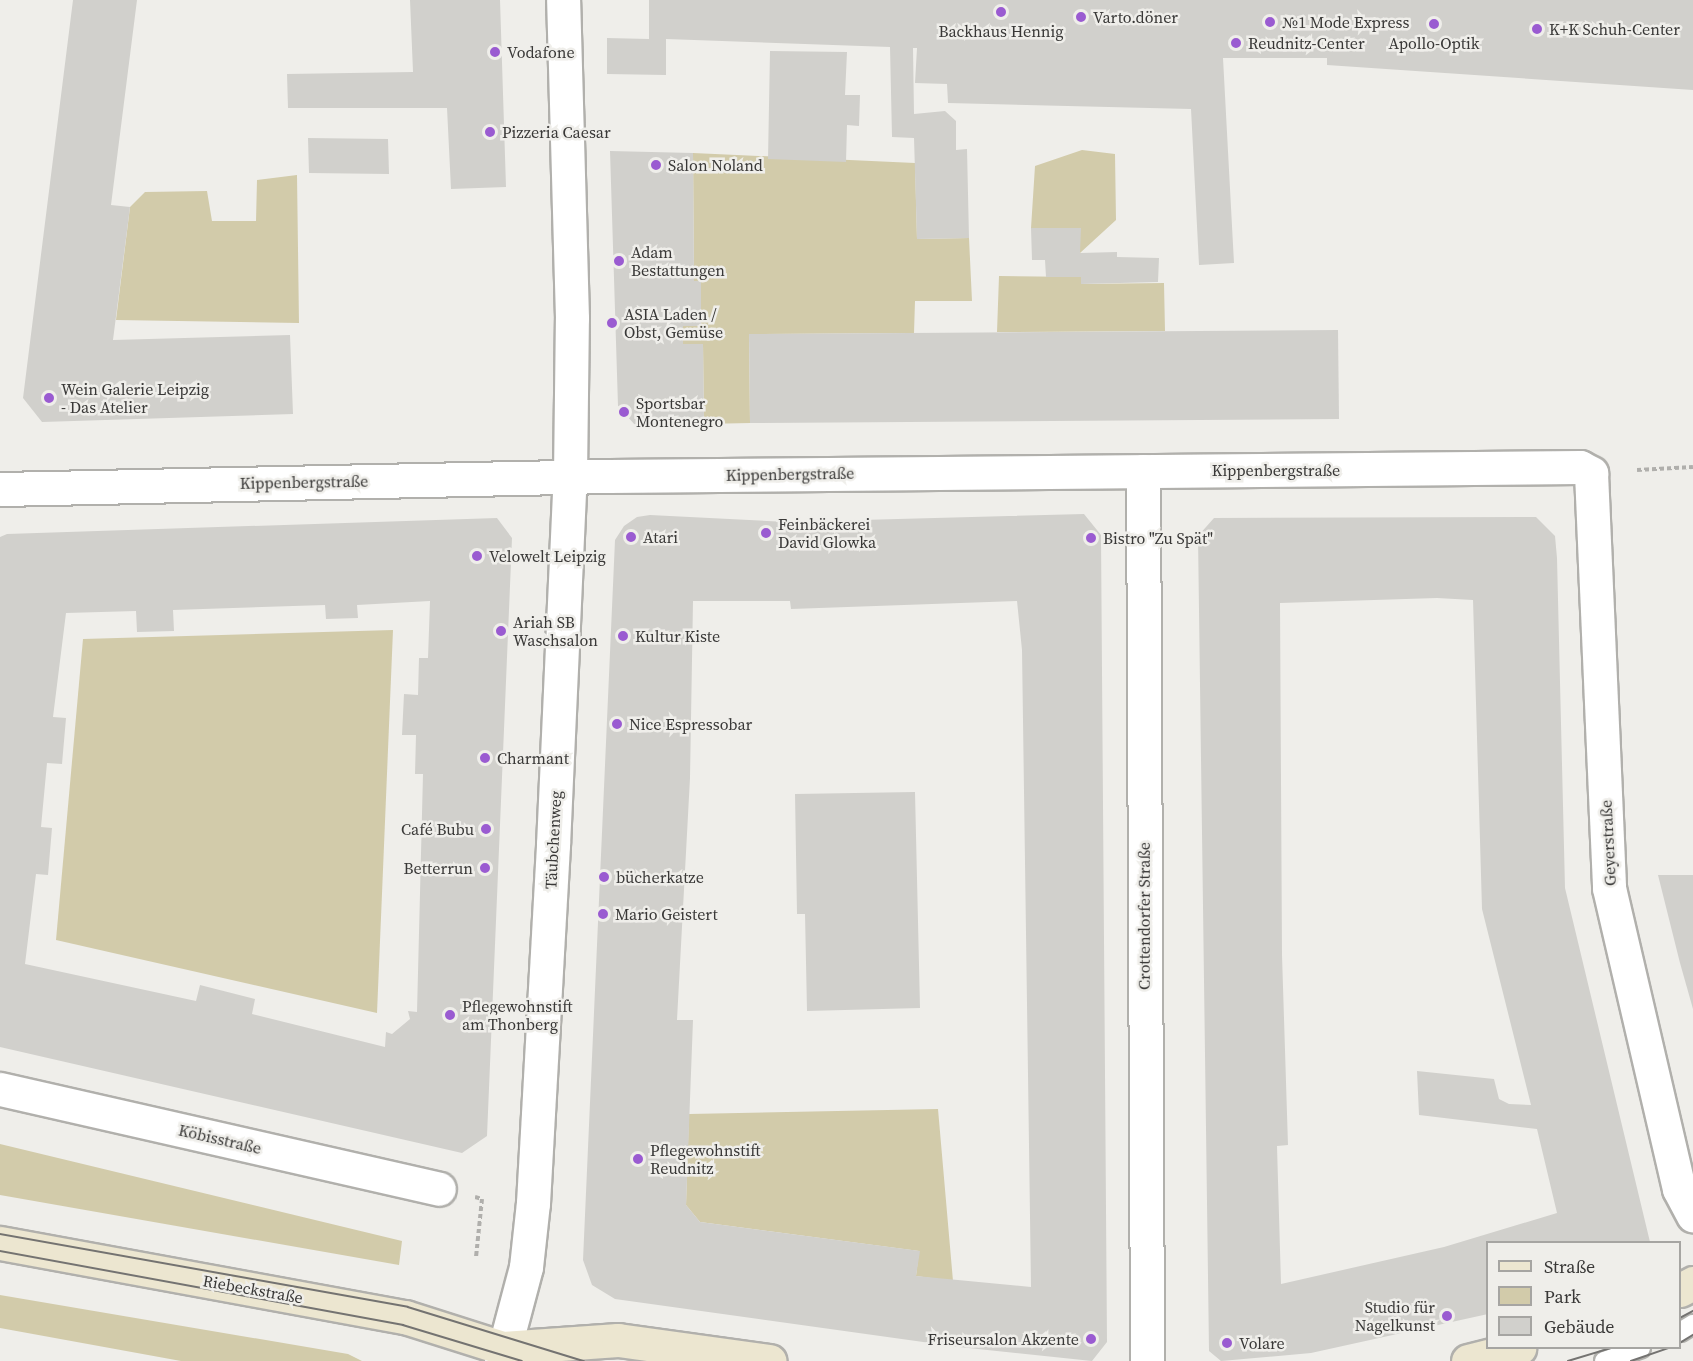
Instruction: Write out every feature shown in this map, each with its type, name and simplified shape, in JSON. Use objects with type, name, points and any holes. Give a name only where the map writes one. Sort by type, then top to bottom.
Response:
[{"type":"main road","name":"Riebeckstraße","points":[[0,1243],[405,1317],[510,1357]]},
{"type":"main road","points":[[510,1357],[618,1340],[770,1361]]},
{"type":"main road","points":[[1468,1361],[1512,1349]]},
{"type":"street","name":"Täubchenweg","points":[[510,1357],[526,1267],[533,1203],[570,476],[572,318],[563,0]]},
{"type":"street","name":"Kippenbergstraße","points":[[0,489],[570,476],[1580,467]]},
{"type":"street","name":"Geyerstraße","points":[[1580,467],[1591,473],[1609,888],[1679,1189],[1693,1215]]},
{"type":"street","name":"Crottendorfer Straße","points":[[1143,471],[1147,1361]]},
{"type":"street","name":"Köbisstraße","points":[[0,1089],[439,1189]]},
{"type":"lane","points":[[1604,1361],[1636,1349]]},
{"type":"lane","points":[[510,1357],[547,1361]]},
{"type":"path","points":[[1637,470],[1693,467]]},
{"type":"path","points":[[439,1189],[482,1199],[476,1257]]},
{"type":"green space","points":[[1082,150],[1115,154],[1116,220],[1080,253],[1080,228],[1031,228],[1035,166]]},
{"type":"green space","points":[[693,153],[915,163],[917,239],[969,238],[972,301],[915,301],[914,333],[749,334],[750,423],[704,424],[703,345],[683,344],[683,326],[701,325],[701,281],[694,281]]},
{"type":"green space","points":[[297,175],[299,323],[116,320],[130,207],[145,192],[207,191],[212,221],[256,221],[257,180]]},
{"type":"green space","points":[[999,276],[1081,277],[1082,284],[1164,283],[1165,331],[997,332]]},
{"type":"green space","points":[[393,630],[377,1013],[56,940],[83,639]]},
{"type":"green space","points":[[938,1109],[953,1281],[916,1276],[919,1251],[700,1222],[686,1205],[689,1114]]},
{"type":"green space","points":[[0,1144],[402,1241],[399,1265],[0,1195]]},
{"type":"green space","points":[[0,1295],[348,1354],[362,1361],[181,1361],[0,1328]]},
{"type":"building","points":[[73,0],[137,0],[111,205],[130,207],[113,340],[290,335],[293,414],[42,422],[23,398]]},
{"type":"building","points":[[410,0],[500,0],[506,187],[451,189],[447,108],[288,108],[287,74],[413,72]]},
{"type":"building","name":"Reudnitz-Center","points":[[649,0],[1693,0],[1693,90],[1327,65],[1327,58],[1223,58],[1234,263],[1199,265],[1191,109],[948,103],[947,84],[915,83],[917,48],[913,48],[914,114],[945,111],[956,121],[956,150],[967,149],[969,238],[917,239],[914,138],[892,137],[890,47],[666,39],[666,75],[607,74],[607,38],[649,39]]},
{"type":"building","points":[[770,51],[847,52],[845,95],[860,95],[859,126],[847,125],[846,162],[768,159]]},
{"type":"building","points":[[308,138],[388,139],[389,174],[309,173]]},
{"type":"building","points":[[610,151],[693,153],[694,281],[701,281],[701,326],[683,326],[683,344],[703,344],[704,424],[635,425],[618,406]]},
{"type":"building","points":[[1031,228],[1081,228],[1080,253],[1117,252],[1117,257],[1159,258],[1158,282],[1081,284],[1081,277],[1046,277],[1045,260],[1032,260]]},
{"type":"building","points":[[1338,330],[1339,419],[750,423],[749,334]]},
{"type":"building","points":[[1084,514],[1101,535],[1107,1342],[1092,1361],[959,1347],[615,1299],[592,1285],[583,1260],[615,540],[624,526],[637,517],[650,515],[787,522]],"holes":[[[693,601],[790,601],[791,609],[1017,601],[1022,650],[1031,1287],[916,1276],[920,1251],[700,1222],[686,1205],[693,1020],[677,1020],[690,778]]]},
{"type":"building","points":[[1536,517],[1555,536],[1565,888],[1650,1241],[1486,1241],[1486,1314],[1311,1353],[1221,1361],[1209,1351],[1198,536],[1214,518]],"holes":[[[1437,598],[1473,600],[1482,909],[1531,1105],[1509,1104],[1499,1099],[1494,1079],[1417,1071],[1419,1115],[1537,1129],[1557,1213],[1444,1247],[1281,1284],[1277,1146],[1288,1145],[1282,955],[1280,603]]]},
{"type":"building","points":[[497,518],[512,538],[487,1136],[462,1153],[0,1047],[0,537],[7,534]],"holes":[[[430,601],[428,658],[419,658],[418,695],[404,694],[402,735],[416,735],[415,774],[423,774],[417,1012],[408,1011],[410,1019],[392,1034],[386,1032],[385,1047],[252,1014],[255,999],[200,985],[196,1001],[25,964],[36,874],[48,875],[52,828],[41,827],[47,763],[62,764],[66,718],[53,717],[66,613],[136,611],[137,632],[174,631],[173,610],[325,605],[326,619],[358,618],[357,605]]]},
{"type":"building","points":[[915,792],[920,1008],[807,1011],[805,914],[797,914],[795,794]]},
{"type":"building","points":[[1658,875],[1693,875],[1693,1009],[1680,963]]},
{"type":"tram line","points":[[0,1234],[408,1307],[584,1361]]},
{"type":"tram line","points":[[0,1251],[403,1325],[522,1361]]},
{"type":"tram line","points":[[1681,1317],[1693,1311]]},
{"type":"tram line","points":[[1681,1342],[1693,1335]]},
{"type":"tram line","points":[[1568,1361],[1608,1349]]},
{"type":"tram line","points":[[1631,1361],[1665,1349]]},
{"type":"place","name":"Backhaus Hennig","points":[[1001,12]]},
{"type":"place","name":"Varto.döner","points":[[1081,17]]},
{"type":"place","name":"№1 Mode Express","points":[[1270,22]]},
{"type":"place","name":"Apollo-Optik","points":[[1434,24]]},
{"type":"place","name":"K+K Schuh-Center","points":[[1537,29]]},
{"type":"place","name":"Reudnitz-Center","points":[[1236,43]]},
{"type":"place","name":"Vodafone","points":[[495,52]]},
{"type":"place","name":"Pizzeria Caesar","points":[[490,132]]},
{"type":"place","name":"Salon Noland","points":[[656,165]]},
{"type":"place","name":"Adam Bestattungen","points":[[619,261]]},
{"type":"place","name":"ASIA Laden / Obst, Gemüse","points":[[612,323]]},
{"type":"place","name":"Wein Galerie Leipzig - Das Atelier","points":[[49,398]]},
{"type":"place","name":"Sportsbar Montenegro","points":[[624,412]]},
{"type":"place","name":"Feinbäckerei David Glowka","points":[[766,533]]},
{"type":"place","name":"Atari","points":[[631,537]]},
{"type":"place","name":"Bistro \"Zu Spät\"","points":[[1091,538]]},
{"type":"place","name":"Velowelt Leipzig","points":[[477,556]]},
{"type":"place","name":"Ariah SB Waschsalon","points":[[501,631]]},
{"type":"place","name":"Kultur Kiste","points":[[623,636]]},
{"type":"place","name":"Nice Espressobar","points":[[617,724]]},
{"type":"place","name":"Charmant","points":[[485,758]]},
{"type":"place","name":"Café Bubu","points":[[486,829]]},
{"type":"place","name":"Betterrun","points":[[485,868]]},
{"type":"place","name":"bücherkatze","points":[[604,877]]},
{"type":"place","name":"Mario Geistert","points":[[603,914]]},
{"type":"place","name":"Pflegewohnstift am Thonberg","points":[[450,1015]]},
{"type":"place","name":"Pflegewohnstift Reudnitz","points":[[638,1159]]},
{"type":"place","name":"Studio für Nagelkunst","points":[[1447,1316]]},
{"type":"place","name":"Friseursalon Akzente","points":[[1091,1339]]},
{"type":"place","name":"Volare","points":[[1227,1343]]}]
